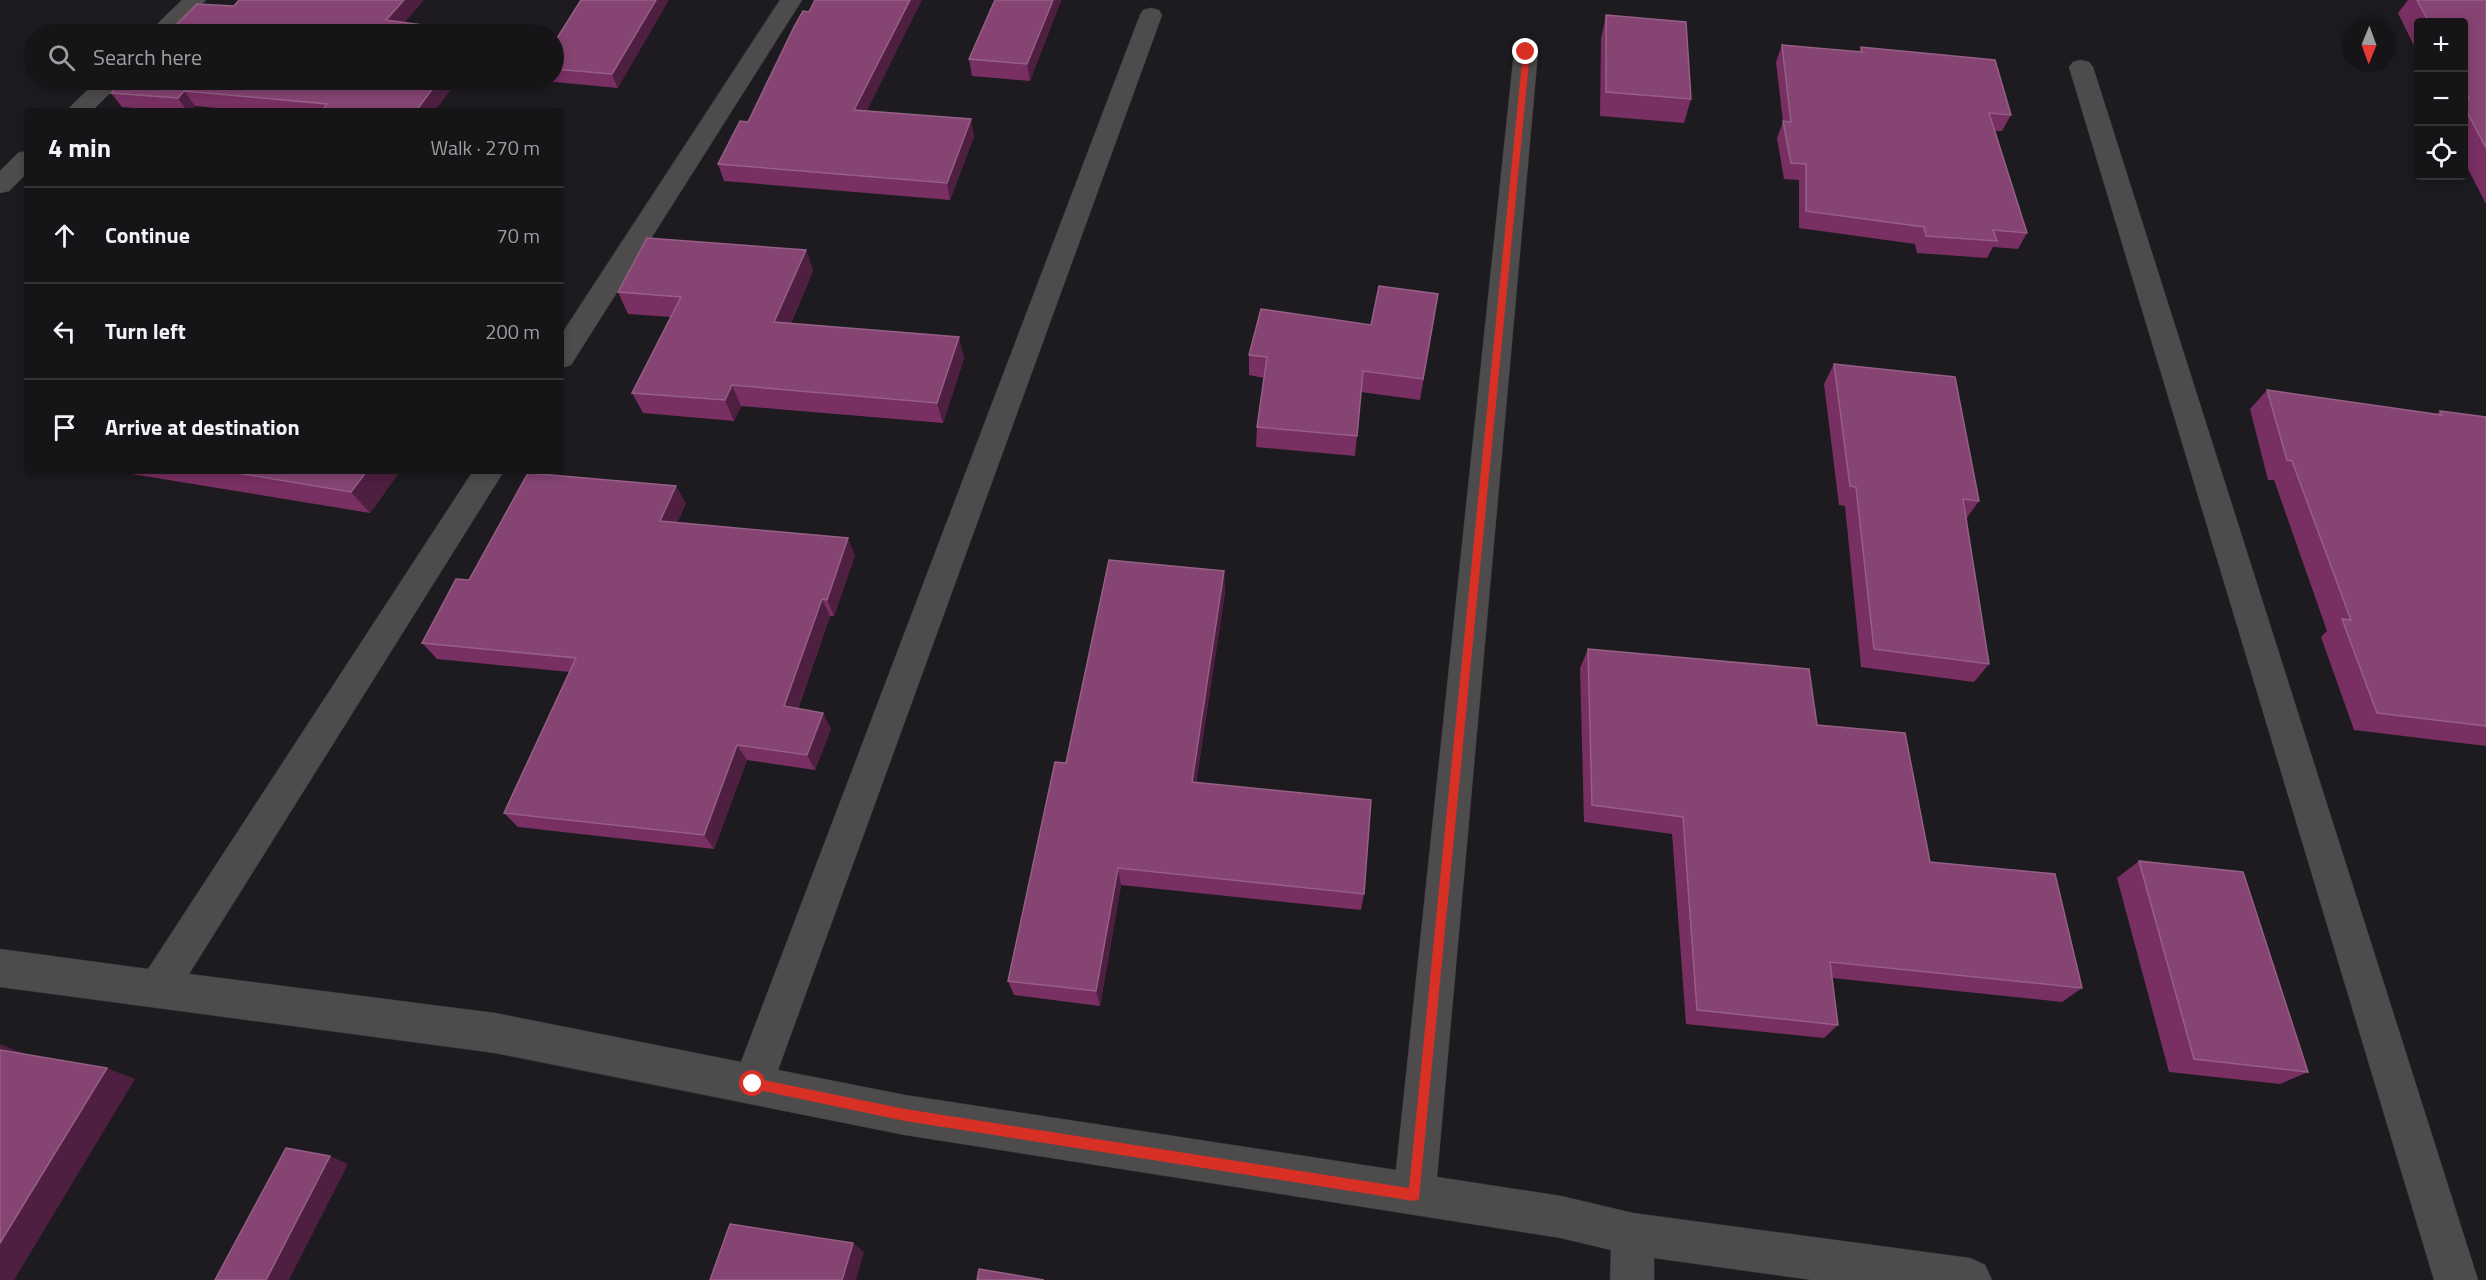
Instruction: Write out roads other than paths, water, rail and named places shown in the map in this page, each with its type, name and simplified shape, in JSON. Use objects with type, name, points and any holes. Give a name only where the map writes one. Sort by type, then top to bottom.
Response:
[{"type":"street","points":[[169,24],[195,0]]},
{"type":"street","points":[[564,353],[790,0]]},
{"type":"street","points":[[753,1084],[1151,15]]},
{"type":"street","points":[[1414,1195],[1526,52]]},
{"type":"street","points":[[2081,67],[2456,1280]]},
{"type":"street","points":[[81,108],[100,90]]},
{"type":"street","points":[[0,185],[24,162]]},
{"type":"street","points":[[157,988],[487,474]]},
{"type":"street","points":[[0,968],[495,1032],[905,1115],[1561,1217],[1633,1234],[1970,1280]]},
{"type":"street","points":[[1632,1280],[1633,1234]]}]
